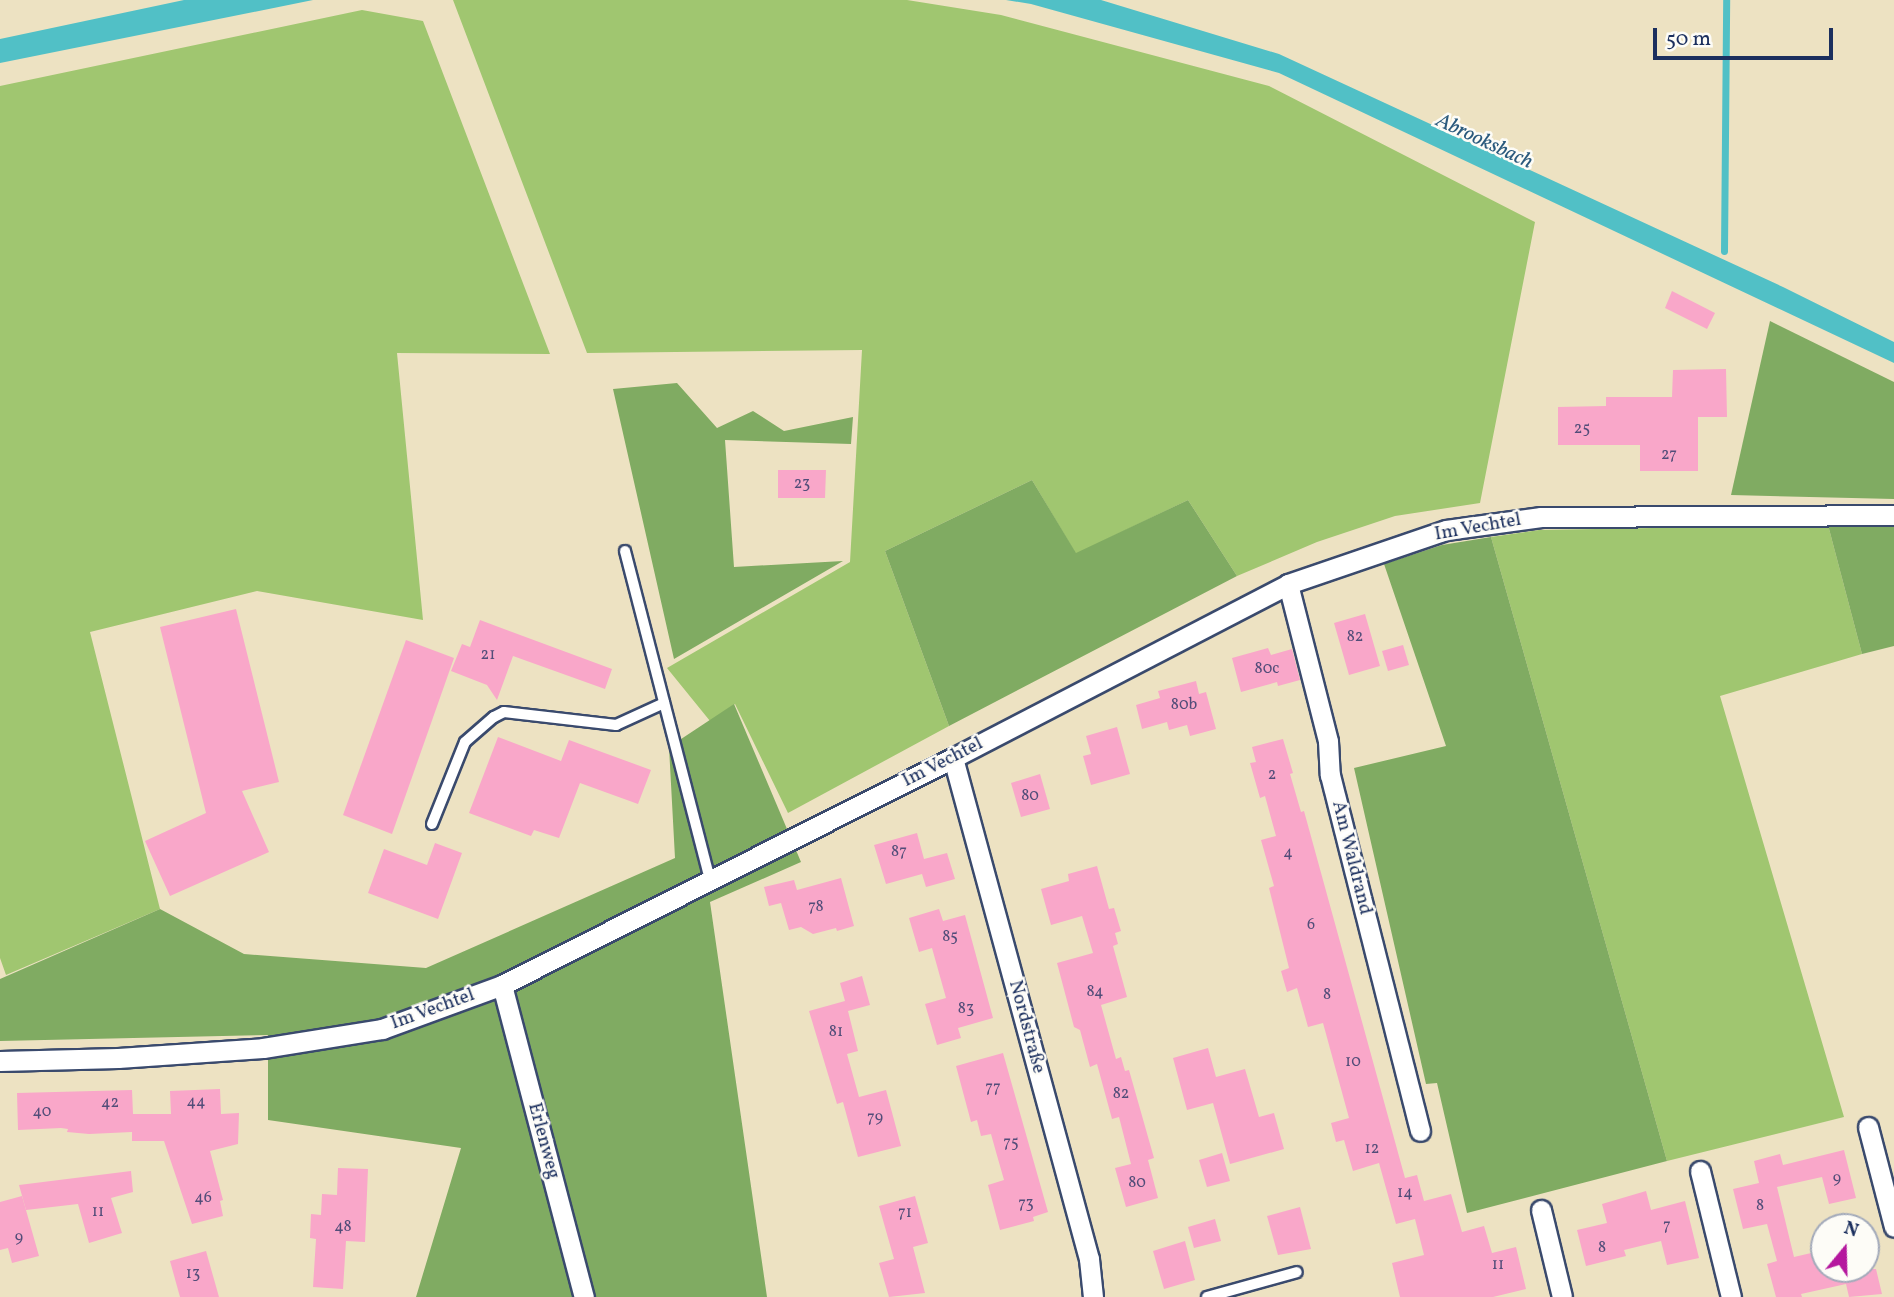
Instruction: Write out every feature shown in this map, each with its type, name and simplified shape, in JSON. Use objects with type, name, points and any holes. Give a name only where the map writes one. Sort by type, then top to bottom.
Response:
[{"type":"street","name":"Im Vechtel","points":[[0,1061],[118,1058],[263,1048],[382,1028],[502,985],[953,758],[1288,584],[1446,530],[1541,517],[1730,513],[1894,515]]},
{"type":"street","name":"Am Waldrand","points":[[1288,584],[1328,741],[1330,775],[1420,1131]]},
{"type":"street","name":"Nordstraße","points":[[953,758],[1089,1259],[1093,1297]]},
{"type":"street","name":"Erlenweg","points":[[502,985],[584,1297]]},
{"type":"street","points":[[1868,1127],[1885,1153],[1894,1227]]},
{"type":"street","points":[[1700,1171],[1731,1297]]},
{"type":"street","points":[[1541,1210],[1562,1297]]},
{"type":"lane","points":[[625,551],[710,880]]},
{"type":"lane","points":[[432,824],[465,742],[494,717],[504,712],[616,725],[664,703]]},
{"type":"lane","points":[[1208,1297],[1297,1272]]},
{"type":"green space","points":[[453,0],[907,0],[1001,15],[1269,86],[1535,222],[1480,503],[1395,516],[1317,542],[1237,576],[1188,500],[1076,554],[1032,480],[885,551],[949,726],[788,813],[735,704],[710,721],[667,668],[850,562],[862,350],[587,353]]},
{"type":"green space","points":[[362,10],[423,21],[550,354],[397,353],[423,620],[257,591],[90,632],[160,909],[6,975],[0,958],[0,86]]},
{"type":"green space","points":[[1770,321],[1894,382],[1894,499],[1731,495]]},
{"type":"green space","points":[[677,383],[717,428],[753,411],[784,431],[853,417],[851,444],[725,440],[734,567],[843,561],[674,659],[613,389]]},
{"type":"green space","points":[[1032,480],[1076,553],[1188,500],[1237,576],[949,726],[885,551]]},
{"type":"green space","points":[[1828,525],[1862,654],[1720,696],[1844,1117],[1667,1161],[1491,537],[1539,530]]},
{"type":"green space","points":[[1828,525],[1894,527],[1894,646],[1862,654]]},
{"type":"green space","points":[[1491,537],[1667,1161],[1467,1213],[1437,1083],[1426,1084],[1354,768],[1446,746],[1384,564],[1442,545]]},
{"type":"green space","points":[[734,704],[801,862],[710,902],[767,1297],[416,1297],[461,1148],[268,1120],[268,1035],[0,1041],[0,979],[160,909],[244,954],[426,968],[675,858],[669,747]]},
{"type":"water","points":[[184,0],[313,0],[0,63],[0,39]]},
{"type":"water","points":[[1006,0],[1101,0],[1279,54],[1783,287],[1894,342],[1894,363],[1279,73],[1031,4]]},
{"type":"building","points":[[1672,291],[1715,313],[1707,329],[1665,308]]},
{"type":"building","points":[[1726,369],[1727,417],[1698,417],[1698,471],[1640,471],[1640,445],[1558,445],[1558,407],[1606,406],[1606,397],[1672,397],[1673,370]]},
{"type":"building","points":[[778,470],[826,470],[825,498],[778,498]]},
{"type":"building","points":[[236,609],[279,782],[242,791],[269,852],[170,896],[145,841],[206,813],[160,627]]},
{"type":"building","points":[[1365,614],[1380,666],[1349,675],[1334,623]]},
{"type":"building","points":[[480,620],[612,669],[605,689],[513,656],[497,700],[487,685],[451,671],[462,644],[470,647]]},
{"type":"building","points":[[406,640],[454,658],[392,834],[343,815]]},
{"type":"building","points":[[1403,645],[1409,665],[1388,671],[1382,651]]},
{"type":"building","points":[[1268,648],[1271,655],[1292,649],[1300,680],[1278,686],[1277,682],[1241,692],[1232,658]]},
{"type":"building","points":[[1196,681],[1199,694],[1206,692],[1216,729],[1190,736],[1187,725],[1169,730],[1167,722],[1142,729],[1136,705],[1160,698],[1158,691]]},
{"type":"building","points":[[1117,727],[1130,774],[1091,785],[1083,756],[1091,754],[1086,736]]},
{"type":"building","points":[[498,737],[561,761],[569,740],[651,770],[638,804],[580,783],[559,838],[534,830],[531,836],[469,813]]},
{"type":"building","points":[[1283,739],[1293,773],[1290,774],[1301,812],[1304,811],[1405,1178],[1417,1175],[1424,1201],[1451,1194],[1462,1232],[1484,1226],[1492,1253],[1516,1247],[1526,1289],[1493,1297],[1400,1297],[1392,1263],[1424,1255],[1415,1219],[1396,1224],[1379,1163],[1353,1171],[1344,1140],[1336,1142],[1331,1123],[1349,1118],[1323,1023],[1308,1027],[1297,988],[1287,992],[1281,971],[1289,968],[1269,888],[1274,886],[1261,840],[1276,836],[1265,796],[1260,798],[1250,763],[1256,762],[1252,747]]},
{"type":"building","points":[[1040,774],[1050,809],[1021,817],[1011,783]]},
{"type":"building","points":[[917,833],[924,859],[947,853],[955,879],[926,887],[922,874],[886,884],[874,845]]},
{"type":"building","points":[[435,843],[462,853],[438,919],[368,893],[384,849],[427,865]]},
{"type":"building","points":[[1097,866],[1109,909],[1114,908],[1121,931],[1115,933],[1118,944],[1113,946],[1127,997],[1101,1005],[1116,1059],[1121,1057],[1125,1071],[1129,1070],[1154,1158],[1148,1160],[1158,1198],[1126,1207],[1115,1168],[1131,1164],[1119,1117],[1112,1119],[1097,1064],[1090,1067],[1080,1030],[1074,1027],[1057,963],[1093,953],[1082,916],[1051,925],[1041,889],[1069,881],[1068,874]]},
{"type":"building","points":[[841,878],[854,926],[813,934],[801,927],[789,930],[781,903],[769,906],[764,887],[794,880],[797,890]]},
{"type":"building","points":[[939,909],[943,921],[965,915],[993,1018],[958,1028],[961,1038],[937,1045],[925,1004],[946,998],[932,948],[919,952],[909,918]]},
{"type":"building","points":[[862,976],[870,1005],[848,1011],[858,1051],[847,1054],[859,1097],[886,1090],[901,1146],[858,1157],[843,1102],[837,1104],[809,1011],[845,1001],[840,983]]},
{"type":"building","points":[[1208,1048],[1216,1077],[1245,1069],[1259,1117],[1274,1113],[1284,1149],[1230,1164],[1213,1103],[1187,1110],[1173,1058]]},
{"type":"building","points":[[1003,1053],[1048,1212],[1033,1217],[1034,1221],[1000,1230],[988,1185],[1004,1180],[991,1134],[981,1136],[977,1120],[971,1122],[956,1066]]},
{"type":"building","points":[[220,1089],[221,1114],[239,1113],[238,1144],[210,1151],[223,1200],[220,1201],[223,1216],[192,1224],[164,1141],[132,1141],[132,1132],[89,1134],[67,1132],[68,1129],[61,1128],[18,1130],[17,1093],[132,1090],[133,1114],[171,1114],[170,1091]]},
{"type":"building","points":[[1844,1150],[1856,1198],[1829,1204],[1822,1177],[1777,1187],[1794,1257],[1810,1253],[1810,1283],[1879,1283],[1882,1294],[1849,1297],[1846,1284],[1801,1294],[1802,1297],[1776,1297],[1767,1264],[1777,1261],[1767,1224],[1743,1229],[1733,1189],[1759,1183],[1754,1161],[1780,1154],[1783,1165]]},
{"type":"building","points":[[1222,1153],[1230,1181],[1207,1187],[1199,1160]]},
{"type":"building","points":[[338,1168],[368,1169],[365,1242],[346,1241],[343,1289],[313,1287],[316,1239],[310,1238],[311,1214],[321,1215],[322,1194],[337,1195]]},
{"type":"building","points":[[131,1171],[133,1192],[111,1198],[122,1233],[89,1243],[78,1204],[26,1210],[19,1185]]},
{"type":"building","points":[[1646,1191],[1651,1210],[1685,1201],[1699,1258],[1667,1265],[1661,1241],[1624,1250],[1626,1256],[1586,1266],[1577,1230],[1607,1223],[1602,1204]]},
{"type":"building","points":[[22,1196],[39,1256],[12,1263],[8,1248],[0,1250],[0,1202]]},
{"type":"building","points":[[915,1196],[928,1243],[913,1247],[925,1293],[889,1297],[879,1263],[894,1259],[879,1206]]},
{"type":"building","points":[[1300,1207],[1311,1249],[1278,1255],[1267,1216]]},
{"type":"building","points":[[1215,1219],[1221,1241],[1194,1248],[1188,1227]]},
{"type":"building","points":[[1185,1241],[1195,1280],[1164,1289],[1153,1251]]},
{"type":"building","points":[[206,1251],[219,1297],[180,1297],[170,1261]]},
{"type":"waterway","points":[[1724,251],[1726,0]]},
{"type":"water label","name":"Abrooksbach","points":[[1484,142]]}]
